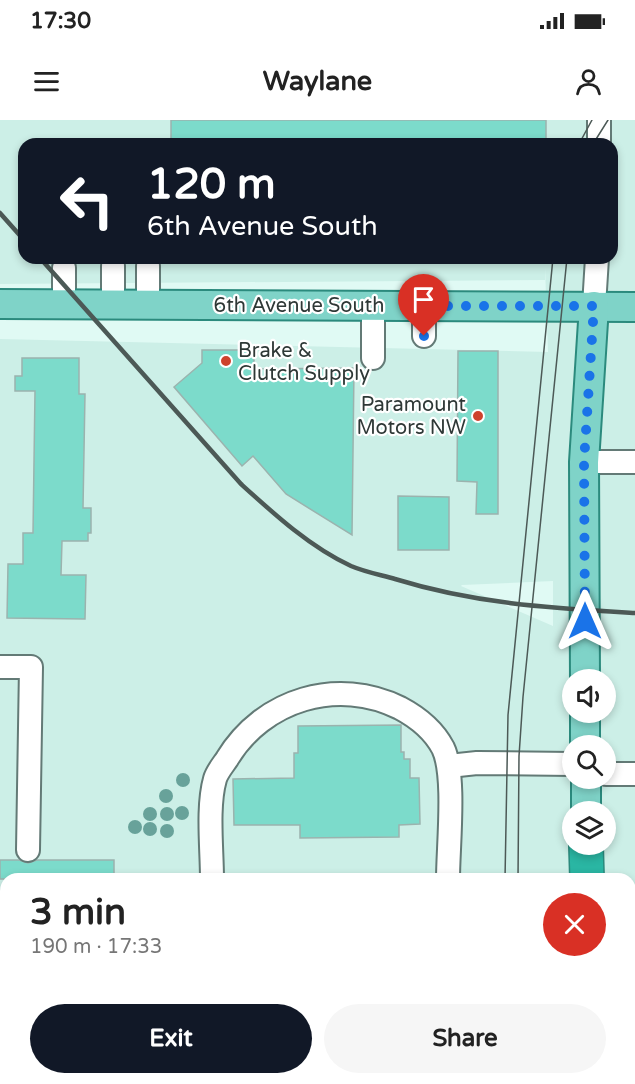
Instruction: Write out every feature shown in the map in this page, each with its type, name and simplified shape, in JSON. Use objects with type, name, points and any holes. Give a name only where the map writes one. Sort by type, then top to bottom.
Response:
[{"type":"highway","points":[[586,855],[587,873]]},
{"type":"main road","name":"6th Avenue South","points":[[0,304],[635,307]]},
{"type":"main road","points":[[585,669],[584,462],[594,306]]},
{"type":"main road","points":[[581,873],[584,855]]},
{"type":"main road","points":[[589,855],[594,873]]},
{"type":"street","points":[[599,120],[599,138]]},
{"type":"street","points":[[594,306],[597,264]]},
{"type":"street","points":[[113,266],[113,304]]},
{"type":"street","points":[[148,266],[148,304]]},
{"type":"street","points":[[63,268],[63,304]]},
{"type":"street","points":[[373,305],[373,358]]},
{"type":"street","points":[[424,306],[424,336]]},
{"type":"street","points":[[584,462],[635,462]]},
{"type":"street","points":[[0,667],[31,667],[27,850]]},
{"type":"street","points":[[213,873],[212,820],[215,778],[232,750],[254,725],[287,707],[320,694],[350,693],[381,699],[410,713],[433,732],[443,748],[449,766],[448,873]]},
{"type":"street","points":[[449,766],[477,763],[562,764]]},
{"type":"street","points":[[616,774],[635,774]]},
{"type":"shaded area","points":[[0,120],[635,120],[635,873],[0,873],[0,339],[548,352],[545,267],[545,280],[0,284]],"holes":[[[553,581],[553,626],[461,586],[462,585]]]},
{"type":"building","points":[[171,120],[546,120],[546,138],[171,138]]},
{"type":"building","points":[[202,350],[254,350],[254,369],[354,368],[352,535],[286,494],[253,456],[242,466],[174,387],[202,363]]},
{"type":"building","name":"Paramount Motors NW","points":[[458,351],[498,351],[498,514],[476,514],[477,482],[457,481]]},
{"type":"building","points":[[22,358],[79,358],[79,394],[85,394],[83,508],[91,508],[91,533],[88,533],[88,541],[62,541],[61,575],[86,575],[85,619],[7,618],[8,564],[23,564],[23,533],[33,533],[35,391],[15,391],[15,376],[22,376]]},
{"type":"building","points":[[398,496],[449,497],[449,550],[398,550]]},
{"type":"building","points":[[401,725],[401,752],[404,752],[404,759],[410,759],[410,778],[419,778],[420,824],[399,825],[399,837],[300,838],[300,825],[234,825],[233,779],[294,778],[294,753],[298,753],[298,726]]},
{"type":"building","points":[[0,860],[19,860],[28,863],[37,860],[114,860],[114,873],[0,873]]},
{"type":"tram line","points":[[582,138],[592,120]]},
{"type":"tram line","points":[[597,138],[608,120]]},
{"type":"tram line","points":[[505,873],[508,715],[552,264]]},
{"type":"tram line","points":[[518,873],[519,756],[523,697],[566,264]]},
{"type":"railway","points":[[0,213],[18,233]]},
{"type":"railway","points":[[45,264],[241,484],[293,529],[336,558],[367,572],[455,594],[514,604],[635,613]]},
{"type":"place","name":"Brake & Clutch Supply","points":[[226,361]]},
{"type":"place","name":"Paramount Motors NW","points":[[478,416]]},
{"type":"route","points":[[424,336],[424,306],[594,306],[584,462],[585,621]]}]
